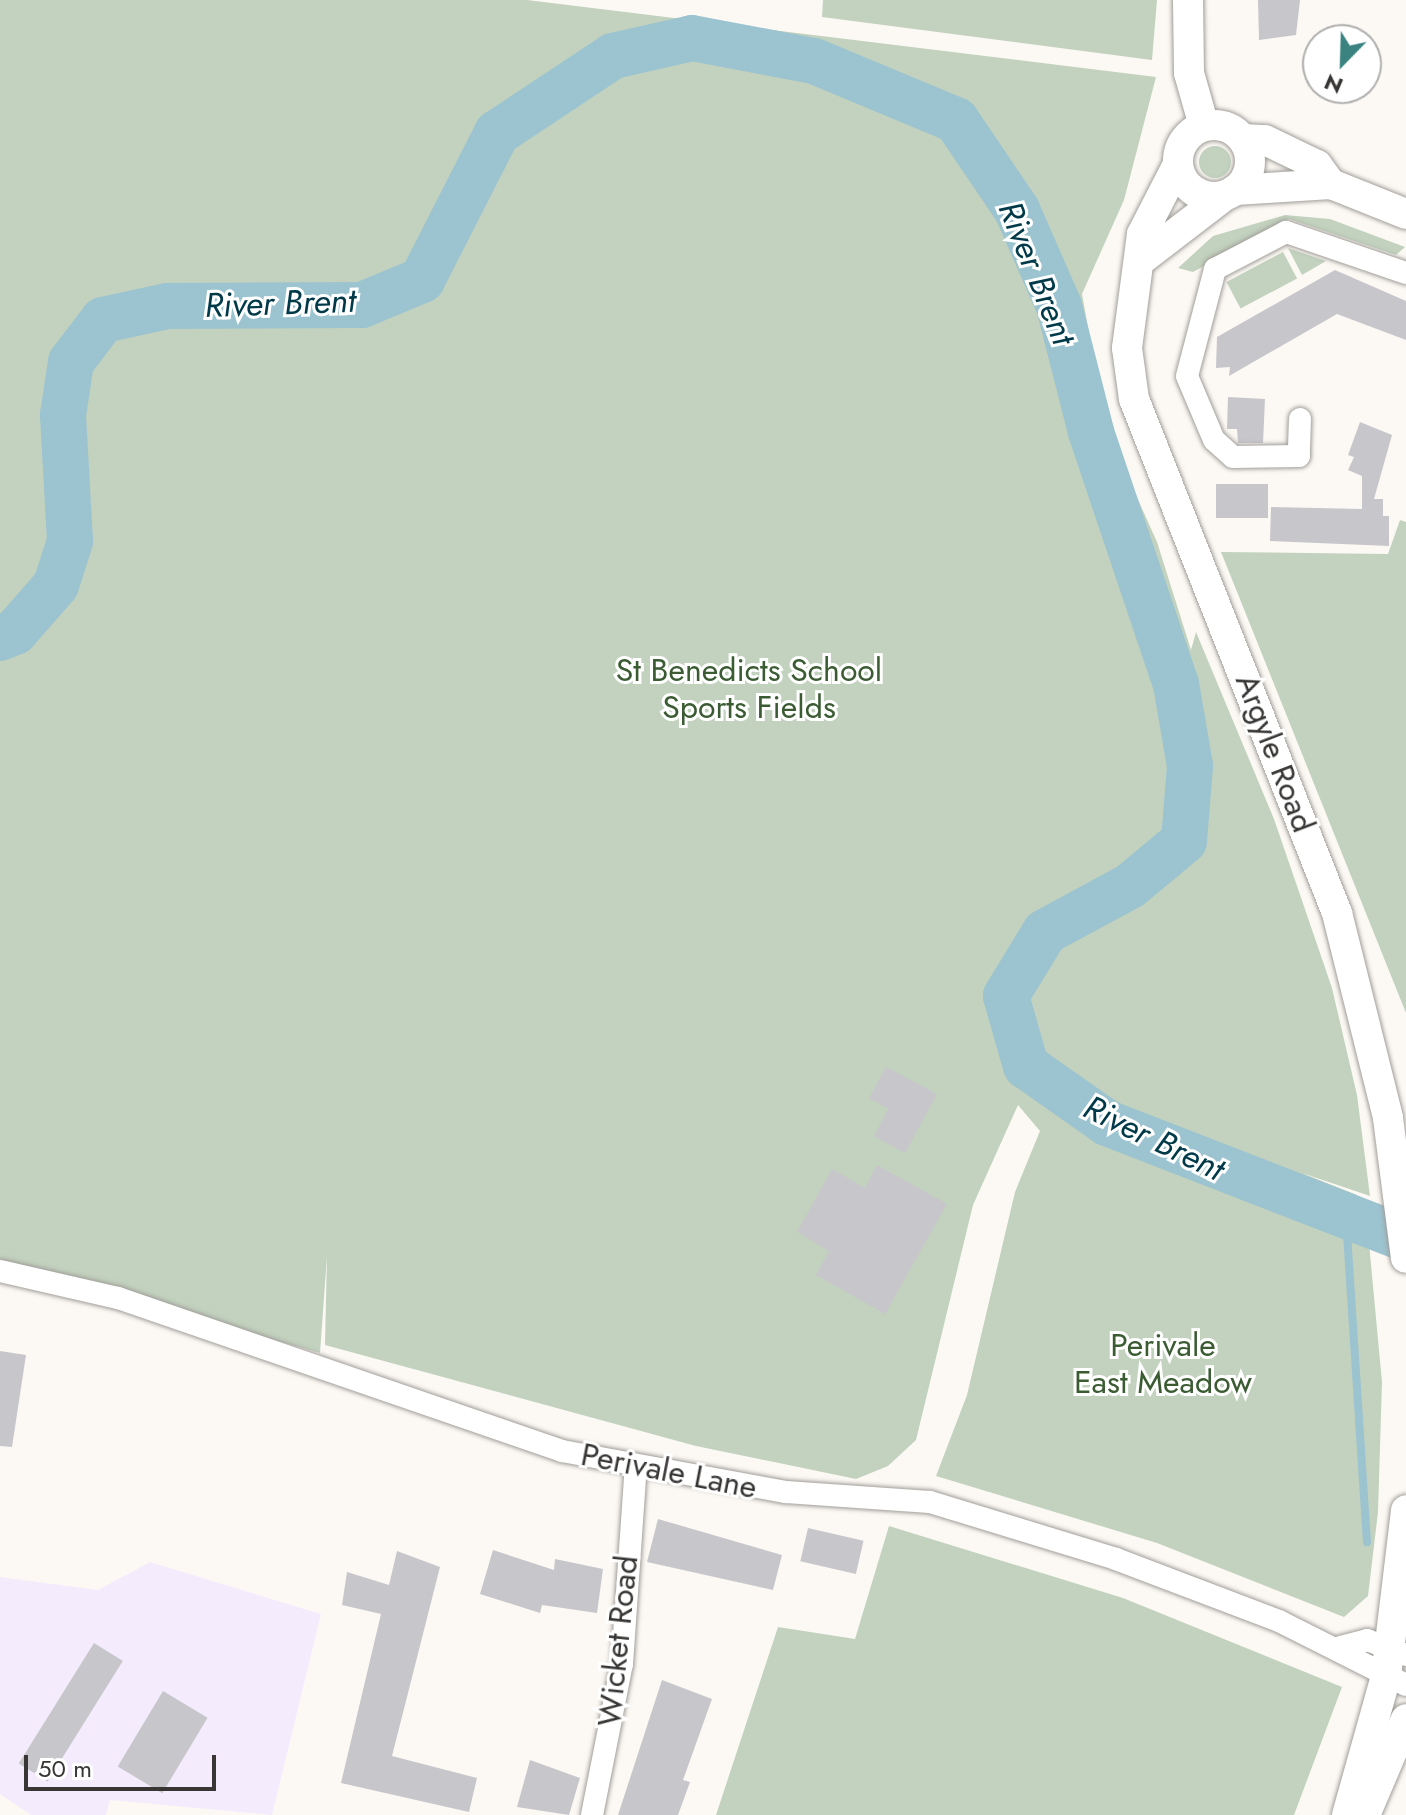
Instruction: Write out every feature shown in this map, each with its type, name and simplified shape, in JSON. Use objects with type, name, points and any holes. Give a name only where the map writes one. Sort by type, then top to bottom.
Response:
[{"type":"main road","points":[[1188,0],[1189,73],[1204,126]]},
{"type":"main road","points":[[1331,184],[1317,165],[1265,140],[1243,139],[1222,126],[1204,126],[1184,140],[1178,164],[1189,187],[1230,193],[1331,184],[1406,214]]},
{"type":"main road","points":[[1142,259],[1230,193],[1249,170],[1243,139]]},
{"type":"main road","name":"Argyle Road","points":[[1178,164],[1142,234],[1142,259],[1127,348],[1134,399],[1337,913],[1372,1040],[1404,1215],[1406,1258]]},
{"type":"main road","points":[[1347,1815],[1397,1666],[1406,1510]]},
{"type":"main road","points":[[1365,1815],[1406,1719]]},
{"type":"street","points":[[1300,419],[1299,456],[1233,457],[1214,440],[1187,376],[1215,269],[1286,232],[1406,273]]},
{"type":"street","name":"Perivale Lane","points":[[0,1271],[118,1298],[491,1429],[636,1465],[786,1492],[930,1502],[1116,1559],[1341,1647],[1367,1640],[1397,1666]]},
{"type":"street","name":"Wicket Road","points":[[592,1815],[622,1664],[636,1465]]},
{"type":"shaded area","points":[[150,1562],[321,1614],[272,1815],[110,1800],[106,1815],[31,1815],[0,1794],[0,1577],[98,1590]]},
{"type":"green space","points":[[0,0],[527,0],[1156,77],[1124,200],[1082,294],[1106,428],[1157,542],[1191,650],[1196,632],[1274,819],[1332,988],[1357,1095],[1370,1196],[1302,1173],[1357,1195],[1361,1241],[1369,1243],[1382,1382],[1378,1512],[1368,1596],[1344,1617],[1157,1543],[936,1476],[967,1395],[1015,1192],[1040,1131],[1018,1105],[973,1205],[916,1440],[888,1466],[856,1479],[696,1446],[325,1345],[327,1256],[320,1353],[0,1262]]},
{"type":"green space","points":[[823,0],[1157,0],[1152,60],[822,17]]},
{"type":"green space","points":[[1215,146],[1227,150],[1231,162],[1227,174],[1215,178],[1203,174],[1199,162],[1203,150]]},
{"type":"green space","points":[[1285,215],[1330,219],[1405,247],[1396,255],[1289,219],[1193,272],[1178,268],[1213,236]]},
{"type":"green space","points":[[1288,248],[1326,261],[1302,275]]},
{"type":"green space","points":[[1283,252],[1297,278],[1241,309],[1226,282]]},
{"type":"green space","points":[[1400,520],[1406,522],[1406,1013],[1221,552],[1388,554]]},
{"type":"green space","points":[[889,1526],[1123,1598],[1342,1687],[1294,1815],[716,1815],[778,1627],[855,1639]]},
{"type":"building","points":[[1258,0],[1300,0],[1296,35],[1259,40]]},
{"type":"building","points":[[1335,270],[1406,301],[1406,340],[1337,314],[1229,376],[1230,367],[1216,368],[1217,337]]},
{"type":"building","points":[[1228,397],[1265,399],[1263,443],[1238,443],[1237,429],[1227,429]]},
{"type":"building","points":[[1360,422],[1392,435],[1374,499],[1383,499],[1383,516],[1389,516],[1389,546],[1270,541],[1271,507],[1362,509],[1362,476],[1348,470],[1354,457],[1348,455]]},
{"type":"building","points":[[1216,484],[1268,484],[1268,518],[1216,518]]},
{"type":"building","points":[[886,1067],[937,1094],[905,1153],[874,1136],[888,1109],[869,1098]]},
{"type":"building","points":[[877,1165],[947,1204],[885,1314],[816,1275],[829,1251],[797,1232],[832,1169],[865,1188]]},
{"type":"building","points":[[0,1351],[26,1355],[12,1447],[0,1446]]},
{"type":"building","points":[[658,1519],[782,1555],[773,1590],[647,1562]]},
{"type":"building","points":[[808,1528],[864,1541],[856,1574],[800,1561]]},
{"type":"building","points":[[493,1550],[554,1570],[555,1559],[603,1569],[597,1613],[542,1605],[540,1613],[480,1594]]},
{"type":"building","points":[[397,1551],[440,1567],[392,1756],[477,1778],[469,1812],[341,1783],[381,1614],[342,1605],[347,1572],[389,1585]]},
{"type":"building","points":[[94,1643],[123,1661],[48,1781],[19,1763]]},
{"type":"building","points":[[662,1680],[712,1699],[683,1780],[690,1782],[678,1815],[618,1815]]},
{"type":"building","points":[[163,1691],[208,1718],[162,1793],[118,1766]]},
{"type":"building","points":[[530,1760],[580,1778],[569,1815],[517,1807]]},
{"type":"waterway","name":"River Brent","points":[[0,638],[15,632],[56,585],[70,541],[63,415],[71,362],[103,320],[167,306],[362,305],[422,280],[497,133],[613,56],[692,38],[814,61],[956,120],[1017,210],[1059,306],[1091,432],[1176,684],[1190,766],[1184,841],[1130,886],[1045,932],[1006,996],[1026,1066],[1107,1123],[1406,1239]]},
{"type":"waterway","points":[[1346,1218],[1367,1542]]},
{"type":"park label","name":"St Benedicts School Sports Fields","points":[[749,690]]},
{"type":"park label","name":"Perivale East Meadow","points":[[1163,1364]]}]
